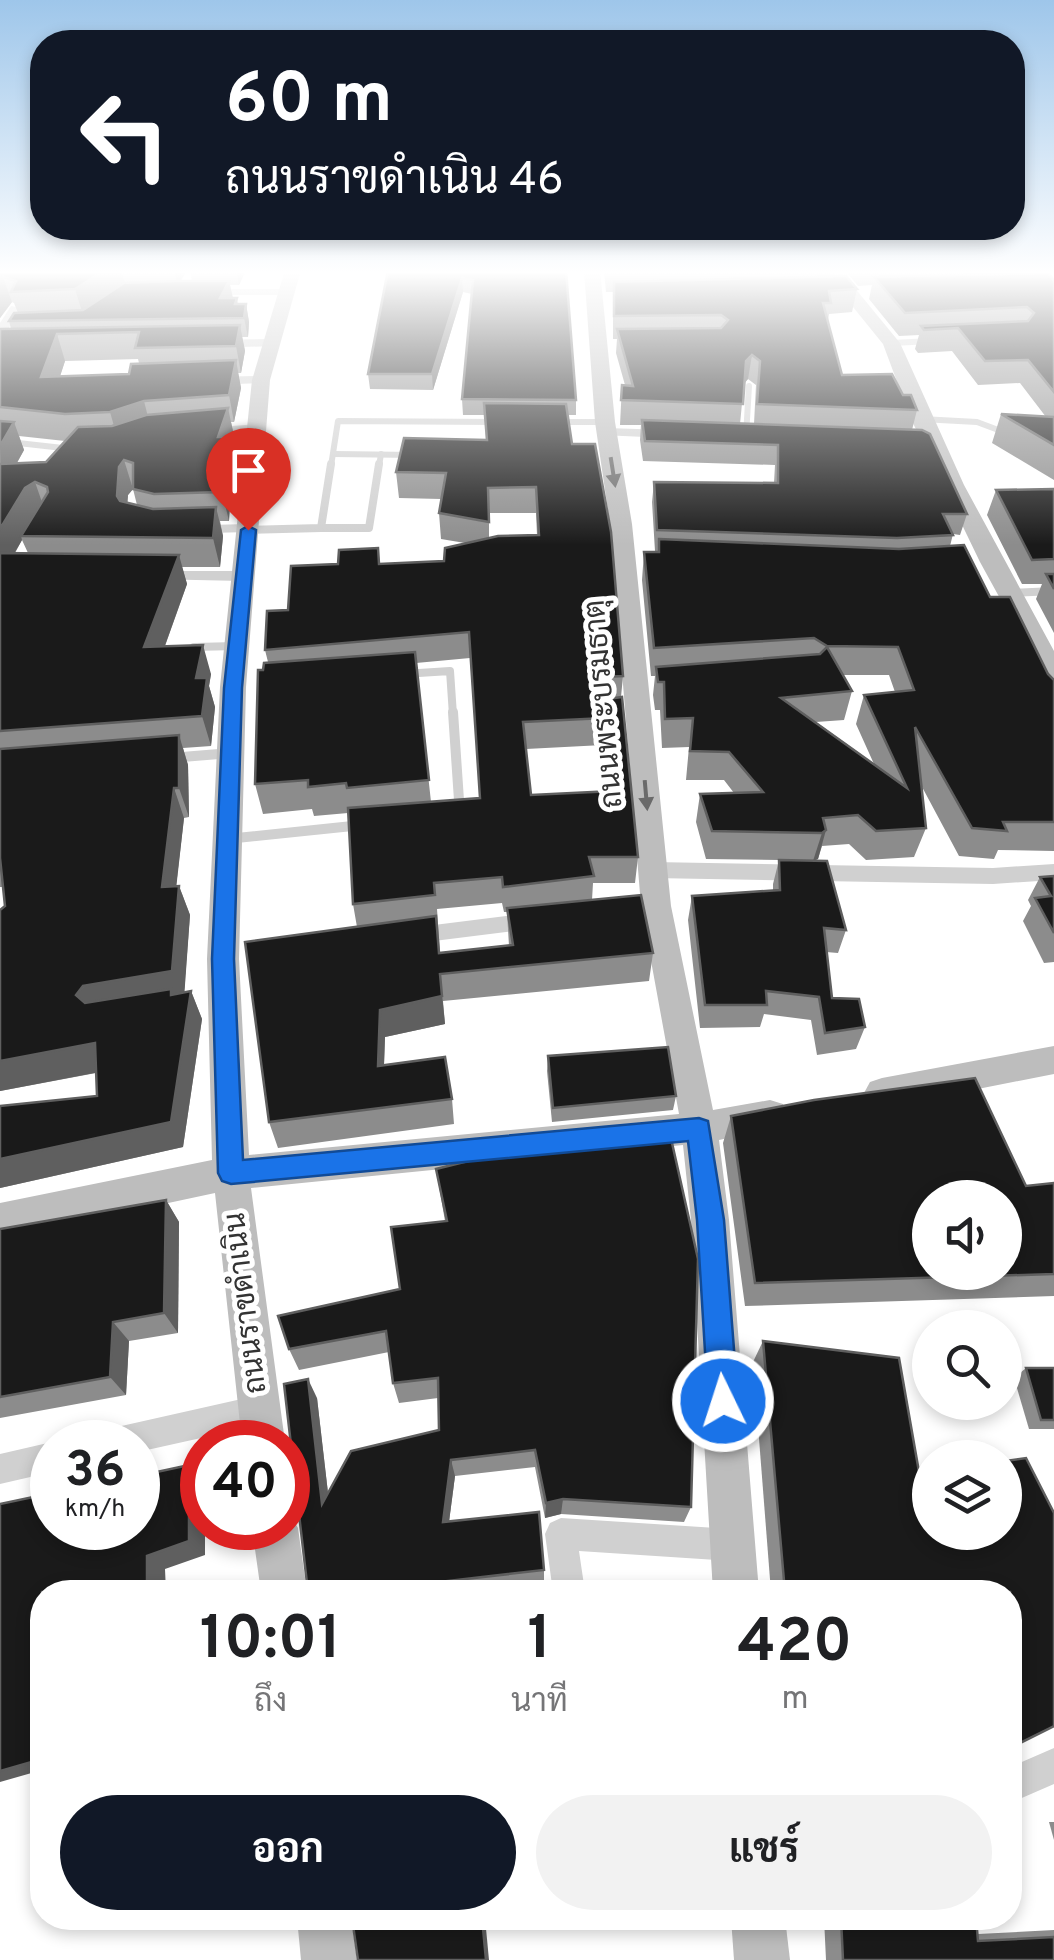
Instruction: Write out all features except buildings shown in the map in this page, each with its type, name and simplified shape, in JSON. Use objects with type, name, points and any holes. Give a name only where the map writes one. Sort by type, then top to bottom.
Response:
[{"type":"street","name":"ถนนราขดำเนิน","points":[[261,1420],[215,1003],[233,958],[227,840],[230,753],[243,687],[236,646],[265,361]]},
{"type":"street","name":"ถนนพระบรมธาตุ","points":[[606,361],[606,427],[634,559],[645,686],[653,870],[646,907],[699,1128],[710,1220],[735,1580]]},
{"type":"street","points":[[898,361],[920,420],[923,442],[982,562],[1008,593],[1054,673]]},
{"type":"street","points":[[185,382],[261,380]]},
{"type":"street","points":[[606,427],[676,434]]},
{"type":"street","points":[[729,436],[766,437]]},
{"type":"street","points":[[144,576],[242,576]]},
{"type":"street","points":[[653,870],[993,876],[1054,872]]},
{"type":"street","points":[[380,940],[558,918]]},
{"type":"street","points":[[848,1100],[1054,1060]]},
{"type":"street","points":[[0,1221],[231,1173],[699,1128],[811,1107]]},
{"type":"street","points":[[0,1469],[30,1462]]},
{"type":"street","points":[[567,1580],[561,1534],[732,1545]]},
{"type":"street","points":[[278,1550],[282,1580]]},
{"type":"street","points":[[1022,1780],[1054,1766]]},
{"type":"street","points":[[325,1930],[329,1960]]},
{"type":"street","points":[[759,1930],[762,1960]]},
{"type":"lane","points":[[746,436],[749,386]]},
{"type":"lane","points":[[920,420],[978,422],[1007,434],[1023,435]]},
{"type":"lane","points":[[321,528],[338,421],[514,422]]},
{"type":"lane","points":[[458,439],[460,422]]},
{"type":"lane","points":[[551,422],[606,427]]},
{"type":"lane","points":[[205,432],[259,427]]},
{"type":"lane","points":[[0,441],[89,448]]},
{"type":"lane","points":[[334,454],[419,455]]},
{"type":"lane","points":[[196,529],[369,528],[382,454]]},
{"type":"lane","points":[[1008,593],[1054,591]]},
{"type":"lane","points":[[194,647],[236,646]]},
{"type":"lane","points":[[391,675],[450,671],[460,815],[441,817]]},
{"type":"lane","points":[[154,759],[230,753]]},
{"type":"lane","points":[[227,840],[382,823]]},
{"type":"route","points":[[248,530],[233,688],[223,959],[231,1173],[699,1128],[723,1401]]}]
